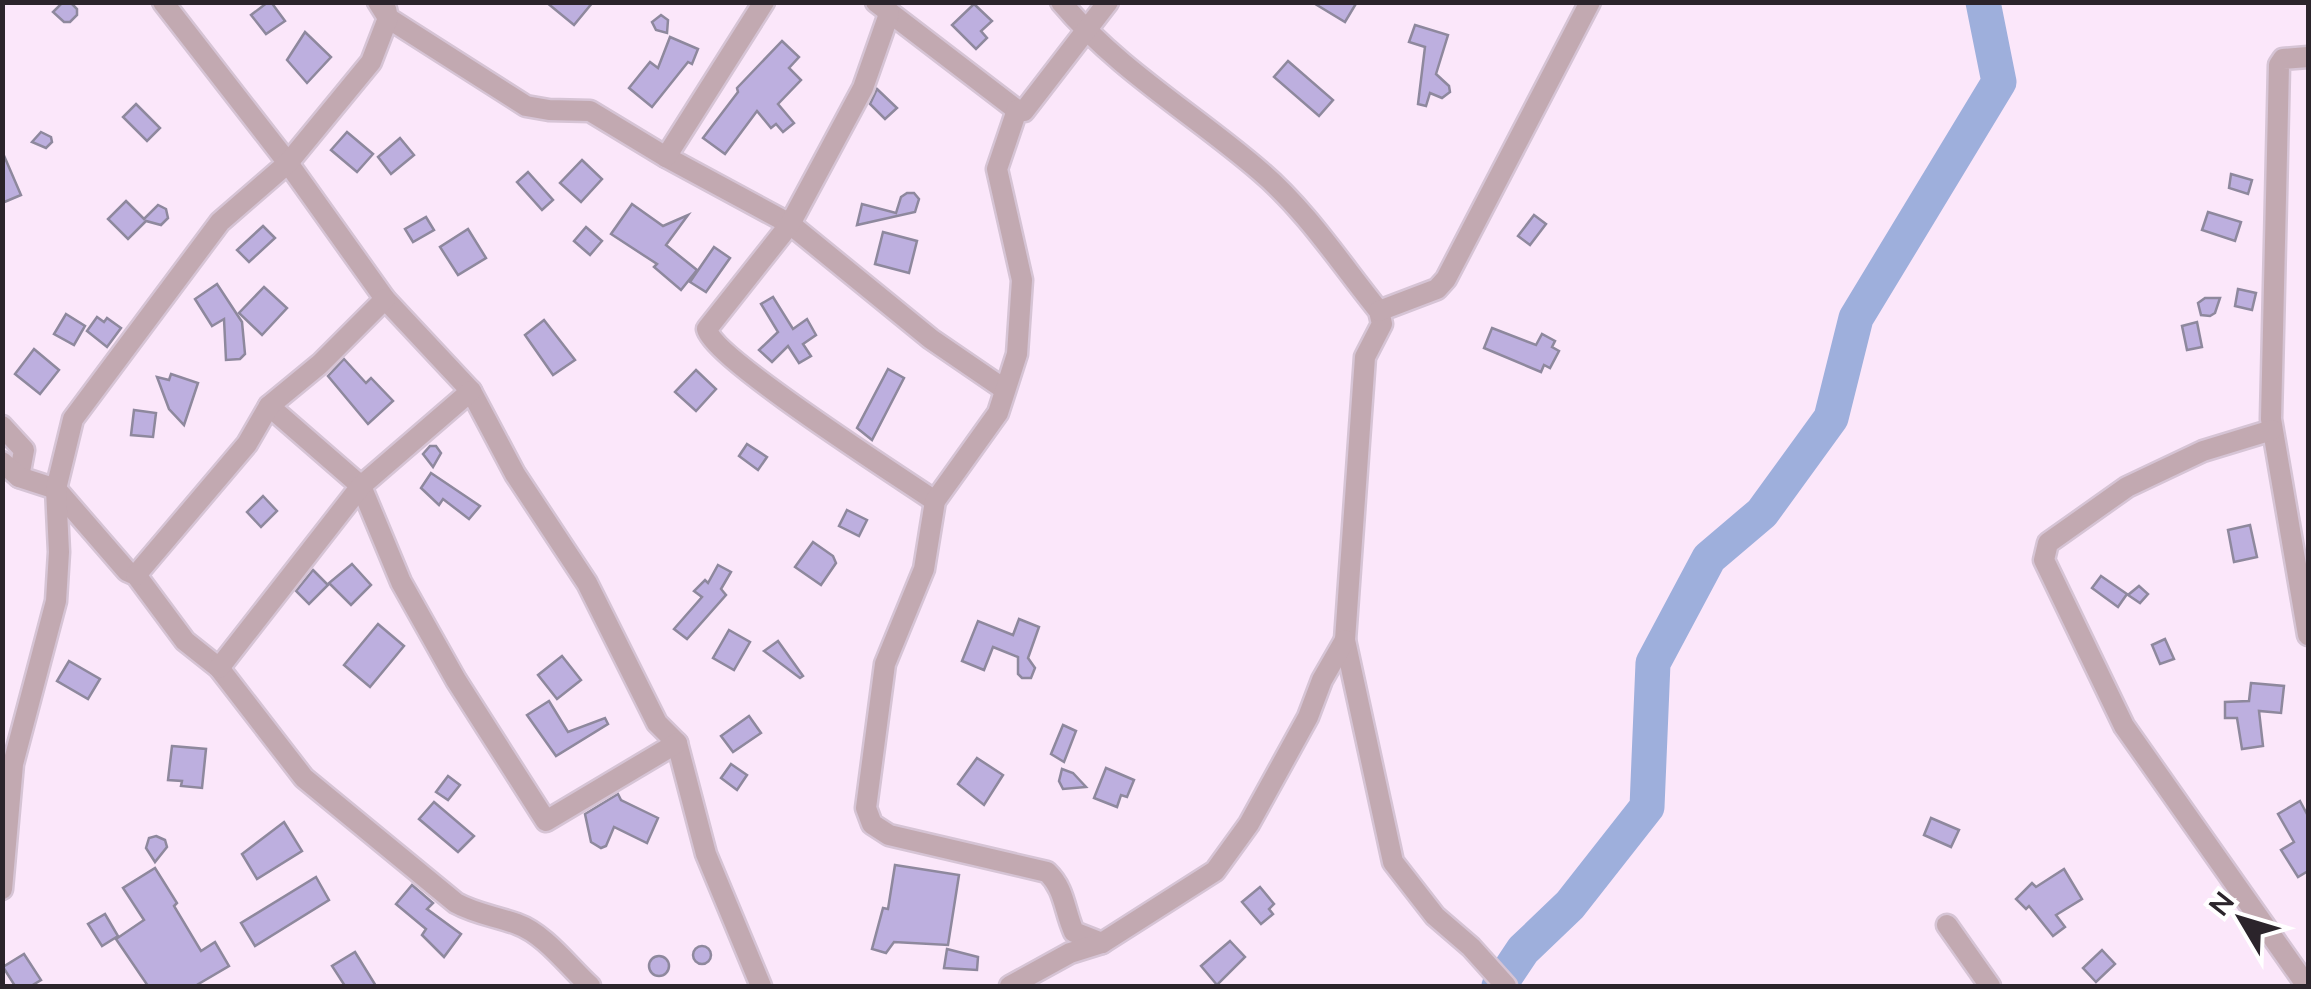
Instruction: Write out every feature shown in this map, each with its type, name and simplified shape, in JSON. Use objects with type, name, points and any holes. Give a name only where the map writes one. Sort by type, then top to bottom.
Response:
[{"type":"street","points":[[164,2],[288,163],[385,299],[471,391],[515,474],[587,583],[656,722],[677,743],[706,854],[761,986]]},
{"type":"street","points":[[666,157],[764,2]]},
{"type":"street","points":[[1061,2],[1086,32],[1261,171],[1379,311],[1382,324],[1365,357],[1345,640],[1393,862],[1435,916],[1472,948],[1506,986]]},
{"type":"street","points":[[935,501],[775,390],[707,336],[710,323],[790,224],[863,88],[882,8],[1017,110],[1024,111],[1108,2]]},
{"type":"street","points":[[1379,311],[1437,289],[1446,279],[1590,2]]},
{"type":"street","points":[[2,889],[13,764],[56,601],[56,489],[74,419],[220,222],[288,163],[372,62],[384,8],[526,106],[590,111],[790,224],[930,339],[1004,389]]},
{"type":"street","points":[[2308,57],[2283,59],[2278,80],[2272,430],[2308,635]]},
{"type":"street","points":[[1017,110],[997,169],[1022,280],[1017,354],[998,414],[935,501],[924,569],[886,664],[866,808],[872,824],[889,834],[1048,872],[1062,892],[1074,932],[1102,943]]},
{"type":"street","points":[[136,574],[247,444],[269,406],[320,364],[385,299]]},
{"type":"street","points":[[219,668],[361,486],[471,391]]},
{"type":"street","points":[[269,406],[361,486],[401,582],[456,680],[546,821],[677,743]]},
{"type":"street","points":[[2,426],[24,450],[19,477]]},
{"type":"street","points":[[2272,430],[2202,450],[2127,488],[2048,543],[2044,560],[2124,726],[2308,986]]},
{"type":"street","points":[[2,462],[19,477],[56,489],[127,570],[136,574],[185,640],[219,668],[304,778],[456,903],[475,914],[516,924],[535,934],[590,986]]},
{"type":"street","points":[[1010,986],[1070,954],[1102,943],[1215,871],[1249,824],[1345,640]]},
{"type":"street","points":[[1947,925],[1990,986]]},
{"type":"building","points":[[63,2],[77,9],[70,22],[64,22],[53,12]]},
{"type":"building","points":[[268,2],[285,21],[266,34],[251,15]]},
{"type":"building","points":[[546,2],[593,2],[574,25]]},
{"type":"building","points":[[1312,2],[1357,2],[1345,22]]},
{"type":"building","points":[[974,4],[992,21],[981,31],[987,38],[976,49],[952,25]]},
{"type":"building","points":[[661,15],[668,20],[667,33],[656,30],[652,22]]},
{"type":"building","points":[[1415,25],[1448,35],[1436,74],[1450,92],[1442,98],[1430,93],[1426,106],[1418,104],[1425,47],[1409,42]]},
{"type":"building","points":[[305,32],[331,57],[307,83],[287,60]]},
{"type":"building","points":[[670,37],[698,49],[692,64],[688,62],[652,107],[629,88],[650,62],[658,68]]},
{"type":"building","points":[[782,41],[799,57],[789,68],[801,80],[778,104],[794,123],[783,132],[776,124],[771,128],[757,111],[725,154],[703,138],[738,92],[737,88]]},
{"type":"building","points":[[1288,61],[1333,100],[1319,116],[1274,77]]},
{"type":"building","points":[[877,89],[897,108],[885,119],[870,104]]},
{"type":"building","points":[[136,104],[160,128],[147,141],[123,117]]},
{"type":"building","points":[[41,132],[51,137],[46,148],[32,142]]},
{"type":"building","points":[[347,132],[373,154],[357,172],[331,150]]},
{"type":"building","points":[[400,138],[414,155],[391,174],[378,157]]},
{"type":"building","points":[[2,151],[21,195],[2,203]]},
{"type":"building","points":[[582,160],[602,179],[581,202],[560,183]]},
{"type":"building","points":[[528,172],[553,200],[542,210],[517,182]]},
{"type":"building","points":[[2231,174],[2252,180],[2248,194],[2229,188]]},
{"type":"building","points":[[914,193],[919,199],[915,212],[857,225],[862,204],[896,213],[901,197]]},
{"type":"building","points":[[126,201],[144,219],[158,205],[166,209],[168,218],[161,225],[146,221],[128,239],[108,219]]},
{"type":"building","points":[[632,204],[663,226],[688,215],[666,245],[697,270],[681,290],[654,267],[657,264],[611,234]]},
{"type":"building","points":[[2208,212],[2241,222],[2235,241],[2202,230]]},
{"type":"building","points":[[1534,215],[1546,224],[1530,245],[1518,236]]},
{"type":"building","points":[[426,217],[434,230],[413,242],[405,229]]},
{"type":"building","points":[[263,226],[275,238],[249,262],[237,250]]},
{"type":"building","points":[[586,227],[602,241],[590,255],[574,241]]},
{"type":"building","points":[[468,229],[486,258],[458,275],[440,247]]},
{"type":"building","points":[[883,232],[917,241],[909,273],[875,264]]},
{"type":"building","points":[[714,247],[730,258],[706,292],[690,282]]},
{"type":"building","points":[[217,284],[242,322],[245,354],[240,359],[226,360],[224,319],[212,326],[195,299]]},
{"type":"building","points":[[264,287],[287,308],[262,335],[239,313]]},
{"type":"building","points":[[2238,289],[2256,293],[2252,310],[2235,306]]},
{"type":"building","points":[[773,297],[793,329],[807,319],[816,335],[803,344],[811,356],[799,363],[788,346],[772,362],[759,350],[778,332],[761,304]]},
{"type":"building","points":[[2205,298],[2220,298],[2210,316],[2201,315],[2198,303]]},
{"type":"building","points":[[66,314],[85,326],[74,345],[54,334]]},
{"type":"building","points":[[97,317],[104,322],[107,318],[121,328],[107,347],[87,331]]},
{"type":"building","points":[[544,320],[575,360],[553,375],[525,335]]},
{"type":"building","points":[[2197,322],[2202,347],[2187,350],[2182,326]]},
{"type":"building","points":[[1492,328],[1536,345],[1542,334],[1555,341],[1552,347],[1559,351],[1550,368],[1544,365],[1541,372],[1484,348]]},
{"type":"building","points":[[34,349],[59,370],[40,394],[15,374]]},
{"type":"building","points":[[344,359],[366,383],[371,378],[393,401],[368,424],[328,376]]},
{"type":"building","points":[[888,369],[904,378],[872,440],[857,428]]},
{"type":"building","points":[[696,370],[716,389],[696,411],[675,392]]},
{"type":"building","points":[[171,374],[198,383],[184,425],[169,409],[157,377],[169,380]]},
{"type":"building","points":[[134,410],[156,413],[153,437],[131,435]]},
{"type":"building","points":[[747,444],[767,457],[758,470],[739,456]]},
{"type":"building","points":[[430,446],[436,446],[441,453],[433,467],[423,454]]},
{"type":"building","points":[[431,473],[480,506],[469,519],[443,499],[439,505],[421,488]]},
{"type":"building","points":[[263,496],[277,511],[261,527],[247,512]]},
{"type":"building","points":[[847,510],[867,520],[859,536],[839,526]]},
{"type":"building","points":[[2250,525],[2257,557],[2234,562],[2228,530]]},
{"type":"building","points":[[813,542],[833,556],[836,563],[821,585],[795,567]]},
{"type":"building","points":[[352,564],[371,585],[351,605],[329,583]]},
{"type":"building","points":[[718,565],[731,572],[721,589],[726,595],[687,639],[674,629],[702,597],[694,591],[705,580],[708,583]]},
{"type":"building","points":[[313,570],[328,585],[309,604],[296,591]]},
{"type":"building","points":[[2101,576],[2127,594],[2118,607],[2092,588]]},
{"type":"building","points":[[2139,586],[2148,594],[2140,603],[2128,595]]},
{"type":"building","points":[[1019,619],[1039,627],[1028,658],[1035,668],[1031,678],[1018,674],[1018,657],[993,647],[984,670],[962,661],[978,621],[1013,635]]},
{"type":"building","points":[[378,624],[404,646],[370,687],[344,665]]},
{"type":"building","points":[[729,630],[750,642],[734,670],[713,658]]},
{"type":"building","points":[[2165,639],[2174,659],[2160,664],[2152,645]]},
{"type":"building","points":[[778,641],[803,676],[800,678],[764,651]]},
{"type":"building","points":[[562,656],[581,680],[557,699],[538,675]]},
{"type":"building","points":[[69,661],[100,679],[88,699],[57,681]]},
{"type":"building","points":[[2251,683],[2284,686],[2281,713],[2259,711],[2263,746],[2242,749],[2237,718],[2225,718],[2225,702],[2249,701]]},
{"type":"building","points":[[549,701],[568,732],[605,718],[608,724],[556,756],[527,715]]},
{"type":"building","points":[[749,716],[761,733],[733,752],[721,736]]},
{"type":"building","points":[[1063,725],[1076,731],[1064,762],[1051,754]]},
{"type":"building","points":[[172,746],[206,749],[202,788],[168,780]]},
{"type":"building","points":[[977,758],[1003,775],[984,805],[958,784]]},
{"type":"building","points":[[731,764],[747,775],[737,790],[721,778]]},
{"type":"building","points":[[1106,768],[1134,780],[1127,797],[1121,795],[1117,807],[1094,798]]},
{"type":"building","points":[[1062,769],[1073,773],[1086,787],[1063,789],[1059,781]]},
{"type":"building","points":[[448,776],[460,785],[448,800],[436,792]]},
{"type":"building","points":[[618,794],[621,800],[658,818],[647,843],[614,827],[606,846],[601,848],[591,842],[585,814]]},
{"type":"building","points":[[2300,801],[2308,816],[2308,871],[2298,877],[2281,850],[2294,842],[2278,814]]},
{"type":"building","points":[[434,802],[474,836],[458,852],[419,819]]},
{"type":"building","points":[[1931,818],[1959,830],[1951,847],[1924,835]]},
{"type":"building","points":[[284,822],[302,851],[257,879],[242,854]]},
{"type":"building","points":[[149,838],[165,840],[167,847],[155,862],[146,848]]},
{"type":"building","points":[[895,865],[959,875],[948,945],[894,942],[886,953],[872,949],[883,908],[888,909]]},
{"type":"building","points":[[155,868],[201,951],[215,942],[229,966],[195,986],[148,986],[116,939],[144,920],[123,888]]},
{"type":"building","points":[[2064,869],[2082,899],[2056,915],[2065,927],[2053,936],[2029,906],[2026,909],[2016,899],[2032,883],[2036,887]]},
{"type":"building","points":[[316,877],[329,900],[255,946],[241,923]]},
{"type":"building","points":[[412,885],[433,903],[427,909],[461,934],[444,957],[422,935],[426,929],[396,904]]},
{"type":"building","points":[[1260,887],[1274,904],[1269,909],[1273,914],[1261,924],[1242,902]]},
{"type":"building","points":[[105,914],[118,936],[102,946],[88,924]]},
{"type":"building","points":[[1230,941],[1245,957],[1217,985],[1201,966]]},
{"type":"building","points":[[702,946],[711,955],[702,964],[693,955]]},
{"type":"building","points":[[947,949],[978,957],[977,970],[944,968]]},
{"type":"building","points":[[2102,950],[2115,964],[2096,982],[2083,968]]},
{"type":"building","points":[[355,952],[376,986],[345,986],[332,966]]},
{"type":"building","points":[[24,954],[41,980],[31,986],[15,986],[3,967]]},
{"type":"building","points":[[655,956],[663,956],[669,966],[663,976],[655,976],[649,970],[649,962]]},
{"type":"waterway","points":[[1499,986],[1523,950],[1570,905],[1647,807],[1653,663],[1709,558],[1762,513],[1831,418],[1856,318],[1999,82],[1983,2]]}]
